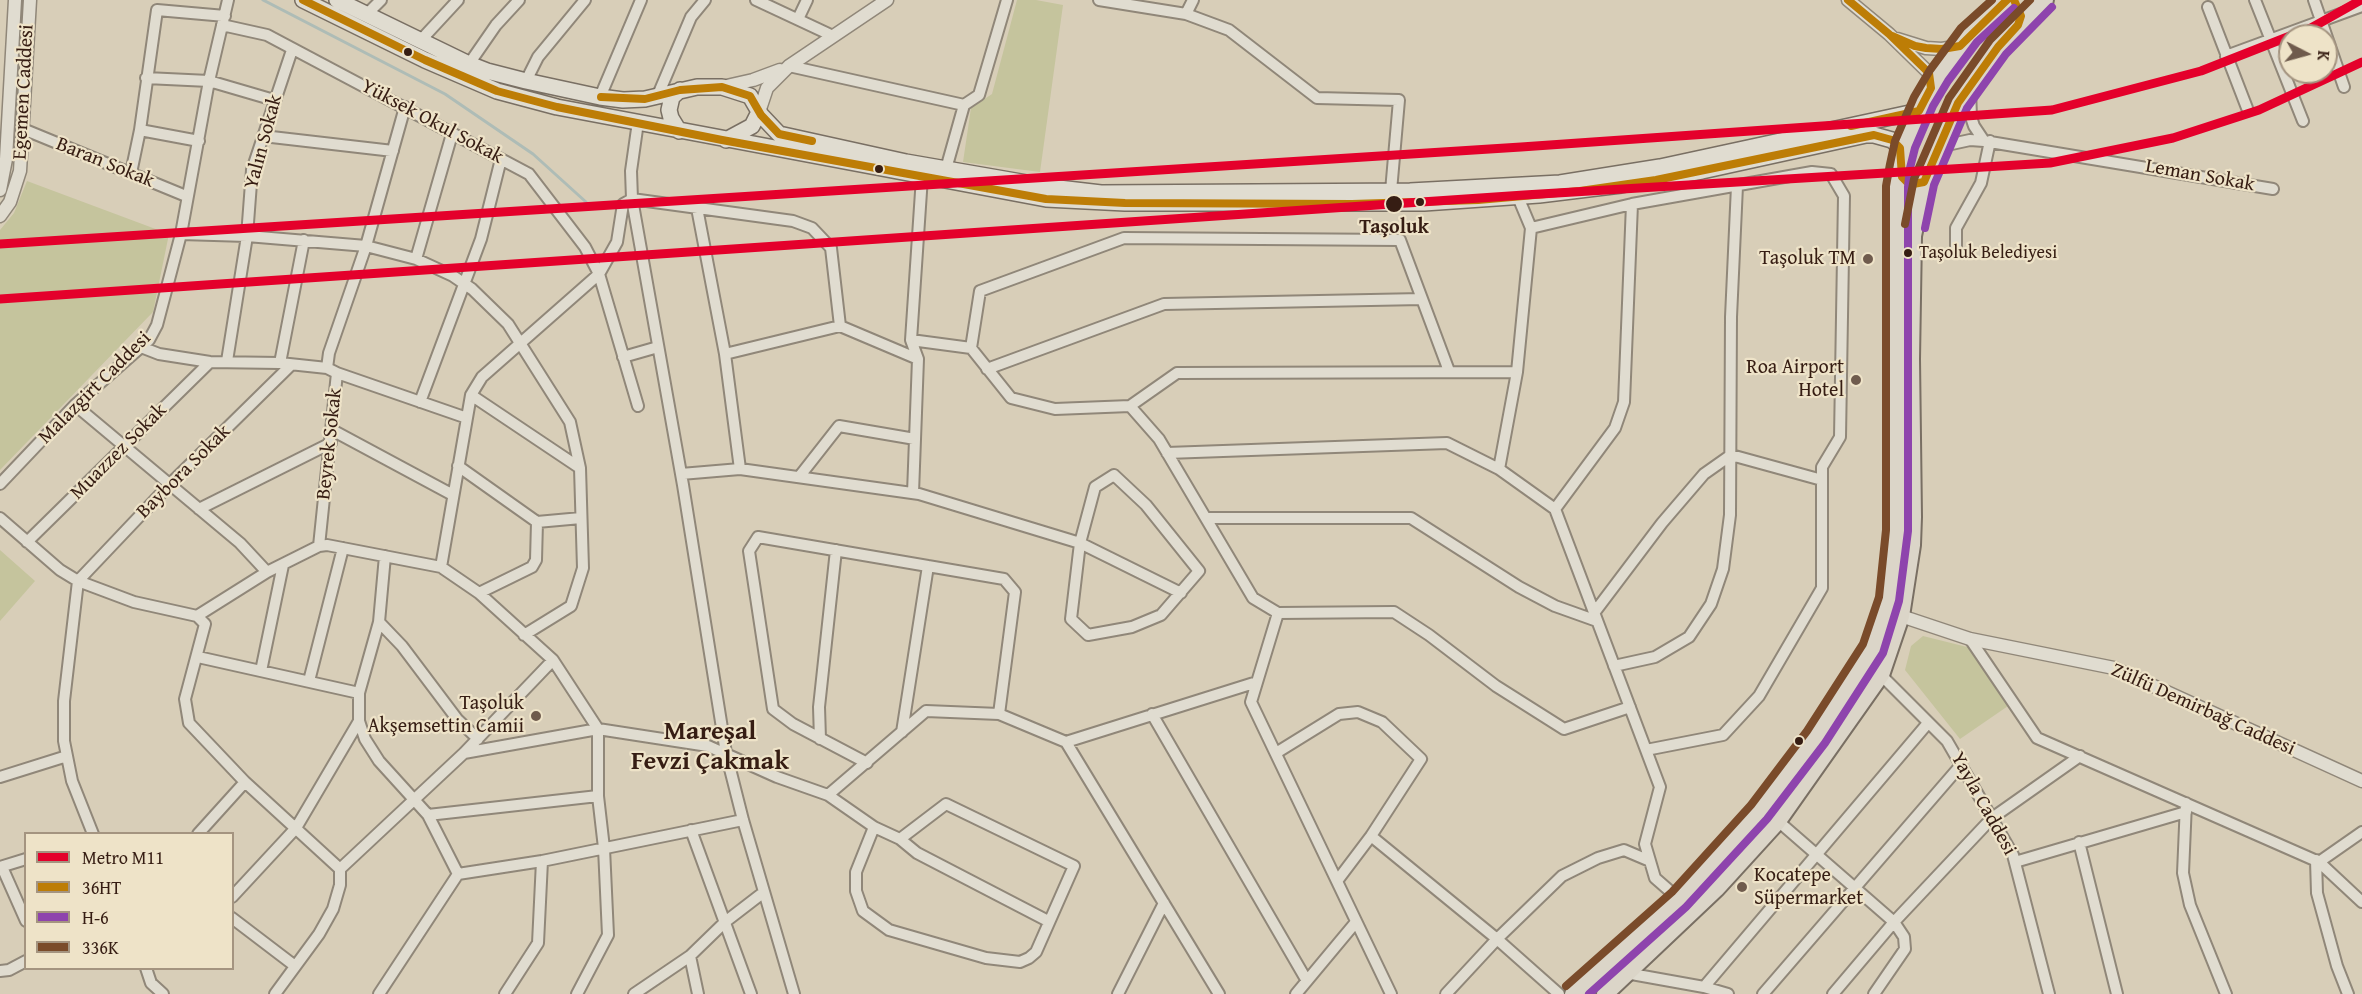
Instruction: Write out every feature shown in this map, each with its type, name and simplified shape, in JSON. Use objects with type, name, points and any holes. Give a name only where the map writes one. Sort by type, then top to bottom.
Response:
[{"type":"main road","points":[[303,0],[425,60],[497,91],[557,107],[922,177],[1046,199],[1084,202],[1392,204],[1519,191],[1660,167],[1919,111]]},
{"type":"main road","points":[[337,0],[470,64],[526,81],[600,97],[645,99],[680,90],[722,87],[750,96],[768,125],[779,134],[946,169],[1050,187],[1101,193],[1580,191],[1656,180],[1866,135],[1892,140],[1900,148],[1902,177],[1913,184],[1924,182]]},
{"type":"main road","points":[[1573,994],[1679,899],[1759,812],[1807,750],[1866,661],[1884,615],[1893,574],[1897,531],[1896,237],[1897,186],[1901,161],[1919,111],[1931,88],[1960,46],[2007,0]]},
{"type":"main road","points":[[2014,0],[2021,16],[2018,25]]},
{"type":"main road","points":[[1605,994],[1716,889],[1778,821],[1881,675],[1901,616],[1912,545],[1913,236],[1924,182],[1958,103],[1998,47],[2045,0]]},
{"type":"main road","points":[[680,90],[672,97],[669,110],[671,118],[680,130]]},
{"type":"main road","points":[[726,140],[752,126],[759,112]]},
{"type":"street","name":"Egemen Caddesi","points":[[0,190],[6,159],[15,0]]},
{"type":"street","name":"Egemen Caddesi","points":[[0,216],[10,202],[16,186],[23,129],[30,0]]},
{"type":"street","name":"Malazgirt Caddesi","points":[[0,484],[75,405],[149,340],[157,325],[181,234],[186,196],[199,141],[209,81],[228,0]]},
{"type":"street","points":[[367,14],[381,0]]},
{"type":"street","points":[[421,40],[458,0]]},
{"type":"street","points":[[470,64],[496,25],[519,0]]},
{"type":"street","points":[[526,81],[538,57],[585,0]]},
{"type":"street","points":[[600,97],[640,0]]},
{"type":"street","points":[[658,95],[691,17],[705,0]]},
{"type":"street","points":[[756,0],[833,36]]},
{"type":"street","points":[[798,19],[807,0]]},
{"type":"street","points":[[759,112],[767,88],[789,66],[887,0]]},
{"type":"street","points":[[946,169],[964,105],[979,95],[1007,0]]},
{"type":"street","points":[[1099,0],[1186,14],[1229,30],[1317,98],[1399,100],[1391,191]]},
{"type":"street","points":[[1186,14],[1193,0]]},
{"type":"street","points":[[1848,0],[1889,34],[1929,73],[1931,88]]},
{"type":"street","points":[[2255,0],[2303,121]]},
{"type":"street","points":[[2314,0],[2344,87]]},
{"type":"street","points":[[2226,56],[2362,6]]},
{"type":"street","points":[[2208,8],[2247,108]]},
{"type":"street","name":"Yüksek Okul Sokak","points":[[146,78],[157,10],[223,20],[267,35],[529,174],[585,247],[599,274],[638,406]]},
{"type":"street","points":[[1889,34],[1915,46],[1942,49],[1960,46]]},
{"type":"street","name":"Yalın Sokak","points":[[247,236],[252,170],[292,50]]},
{"type":"street","points":[[722,87],[753,81],[789,66],[964,105]]},
{"type":"street","points":[[131,173],[140,130],[146,78],[209,81],[274,100]]},
{"type":"street","points":[[1956,247],[1956,228],[1981,183],[1987,141],[1974,126],[1971,117],[1970,85]]},
{"type":"street","name":"Beyrek Sokak","points":[[319,546],[332,430],[332,370],[329,353],[366,246],[405,107]]},
{"type":"street","points":[[638,122],[632,171],[632,199],[681,474],[726,753],[743,820],[794,994]]},
{"type":"street","name":"Baran Sokak","points":[[23,129],[186,196]]},
{"type":"street","points":[[140,130],[199,141]]},
{"type":"street","points":[[416,259],[452,134]]},
{"type":"street","points":[[263,136],[393,151]]},
{"type":"street","name":"Leman Sokak","points":[[1938,147],[1970,140],[1987,141],[2273,189]]},
{"type":"street","points":[[420,402],[481,239],[501,159]]},
{"type":"street","points":[[1531,228],[1632,204],[1812,172],[1831,174],[1844,196],[1840,437],[1822,467],[1822,588],[1759,696],[1723,735],[1646,750]]},
{"type":"street","points":[[913,493],[918,359],[911,340],[922,177]]},
{"type":"street","points":[[1614,666],[1656,657],[1689,638],[1711,604],[1723,569],[1729,526],[1731,316],[1737,186]]},
{"type":"street","points":[[1499,469],[1516,372],[1531,228],[1519,191]]},
{"type":"street","points":[[441,567],[471,395],[483,376],[599,274],[617,242],[623,204],[632,199],[793,221],[812,228],[831,248],[840,326]]},
{"type":"street","points":[[1555,509],[1615,428],[1624,402],[1632,204]]},
{"type":"street","points":[[697,208],[725,354],[740,469]]},
{"type":"street","points":[[181,234],[247,236],[366,246],[416,259],[464,283],[508,324],[570,422],[580,468],[583,568],[571,606],[524,635]]},
{"type":"street","points":[[227,361],[247,236]]},
{"type":"street","points":[[971,348],[980,291],[1124,238],[1400,240],[1449,371]]},
{"type":"street","points":[[280,363],[304,240]]},
{"type":"street","points":[[987,369],[1164,304],[1422,299]]},
{"type":"street","points":[[725,354],[840,326],[918,359]]},
{"type":"street","points":[[911,340],[971,348],[1011,398],[1055,409],[1130,406],[1178,373],[1516,372]]},
{"type":"street","points":[[141,347],[159,354],[210,362],[280,363],[332,370],[467,418]]},
{"type":"street","points":[[623,357],[658,347]]},
{"type":"street","name":"Muazzez Sokak","points":[[27,542],[210,362]]},
{"type":"street","name":"Baybora Sokak","points":[[78,581],[170,484],[291,365]]},
{"type":"street","points":[[471,395],[580,468]]},
{"type":"street","points":[[75,405],[240,543],[267,572]]},
{"type":"street","points":[[1130,406],[1159,439],[1253,598],[1278,613],[1394,612],[1429,635],[1496,686],[1564,729],[1630,707]]},
{"type":"street","points":[[799,477],[838,426],[915,439]]},
{"type":"street","points":[[332,430],[453,495]]},
{"type":"street","points":[[200,509],[331,443]]},
{"type":"street","points":[[1167,453],[1447,443],[1499,469],[1555,509],[1660,787],[1645,844],[1655,878],[1679,899]]},
{"type":"street","points":[[1731,454],[1822,480]]},
{"type":"street","points":[[1596,617],[1662,523],[1704,474],[1731,454]]},
{"type":"street","points":[[458,466],[537,522],[581,518]]},
{"type":"street","points":[[681,474],[740,469],[913,493],[1080,543],[1181,593]]},
{"type":"street","points":[[1114,475],[1146,505],[1199,571],[1181,593],[1161,615],[1132,627],[1088,635],[1071,619],[1080,543],[1095,487],[1114,475]]},
{"type":"street","points":[[0,518],[60,570],[78,581],[134,602],[196,616],[205,624],[185,699],[189,723],[245,782],[340,869],[340,885],[333,909],[319,934],[275,994]]},
{"type":"street","points":[[1207,518],[1411,518],[1519,587],[1555,606],[1596,617]]},
{"type":"street","points":[[479,592],[532,567],[536,560],[537,522]]},
{"type":"street","points":[[867,764],[793,724],[773,709],[749,551],[758,537],[1004,579],[1016,592],[999,714]]},
{"type":"street","points":[[196,616],[267,572],[319,546],[343,548],[441,567],[479,592],[553,660],[598,729],[598,796],[604,848],[608,935],[577,994]]},
{"type":"street","points":[[309,681],[343,548]]},
{"type":"street","points":[[820,739],[819,707],[836,550]]},
{"type":"street","points":[[385,556],[378,622],[359,693],[359,721],[365,739],[379,761],[428,815],[458,874]]},
{"type":"street","points":[[261,671],[283,565]]},
{"type":"street","points":[[902,732],[928,566]]},
{"type":"street","points":[[78,581],[64,701],[64,741],[72,781],[92,832]]},
{"type":"street","points":[[1278,613],[1251,702],[1390,994]]},
{"type":"street","name":"Zülfü Demirbağ Caddesi","points":[[1901,616],[1970,639],[2114,668],[2362,781]]},
{"type":"street","points":[[378,622],[402,646],[457,719],[478,739]]},
{"type":"street","points":[[1970,639],[2037,738],[2186,807],[2318,861],[2361,899]]},
{"type":"street","points":[[198,657],[359,693]]},
{"type":"street","points":[[340,869],[464,753],[553,660]]},
{"type":"street","name":"Yayla Caddesi","points":[[1881,675],[1947,741],[2013,855],[2049,994]]},
{"type":"street","points":[[1066,742],[1257,682]]},
{"type":"street","points":[[828,795],[867,764],[926,711],[999,714],[1066,742],[1220,994]]},
{"type":"street","points":[[1276,753],[1339,714],[1358,712],[1382,722],[1421,759],[1371,836],[1337,881]]},
{"type":"street","points":[[1152,714],[1307,981]]},
{"type":"street","points":[[234,895],[296,828],[359,721]]},
{"type":"street","points":[[1704,987],[1928,723]]},
{"type":"street","points":[[464,753],[598,729],[708,746],[740,762],[828,795],[874,827],[900,839],[917,853],[1048,921]]},
{"type":"street","points":[[0,777],[67,756]]},
{"type":"street","points":[[1833,994],[1894,922],[1992,818],[2080,756]]},
{"type":"street","points":[[1764,994],[1961,765]]},
{"type":"street","points":[[200,832],[245,782]]},
{"type":"street","points":[[428,815],[598,796]]},
{"type":"street","points":[[874,827],[856,872],[856,891],[863,911],[889,930],[986,958],[1020,962],[1036,952],[1074,866],[946,804],[900,839]]},
{"type":"street","points":[[2015,862],[2186,807]]},
{"type":"street","points":[[2186,807],[2183,873],[2190,904],[2226,994]]},
{"type":"street","points":[[379,994],[458,874],[542,861],[743,820]]},
{"type":"street","points":[[1778,821],[1894,922],[1904,937],[1905,949],[1874,994]]},
{"type":"street","points":[[692,830],[751,994]]},
{"type":"street","points":[[2318,861],[2362,832]]},
{"type":"street","points":[[1371,836],[1497,939],[1559,994]]},
{"type":"street","points":[[2079,842],[2117,994]]},
{"type":"street","points":[[1446,994],[1497,939],[1562,876],[1588,862],[1624,850],[1650,861]]},
{"type":"street","points":[[24,860],[1,867],[24,917]]},
{"type":"street","points":[[505,994],[538,943],[542,861]]},
{"type":"street","points":[[2318,861],[2317,893],[2337,966],[2348,994]]},
{"type":"street","points":[[633,994],[690,956],[725,922],[764,891]]},
{"type":"street","points":[[1118,994],[1164,903]]},
{"type":"street","points":[[234,920],[295,966]]},
{"type":"street","points":[[1296,994],[1356,922]]},
{"type":"street","points":[[690,956],[698,994]]},
{"type":"street","points":[[0,971],[9,970],[24,962]]},
{"type":"street","points":[[146,970],[151,983],[163,994]]},
{"type":"street","points":[[1626,973],[1704,987],[1728,994]]},
{"type":"street","points":[[147,994],[151,983]]},
{"type":"green space","points":[[1017,0],[1036,0],[1063,5],[1040,172],[963,162],[971,108],[992,94]]},
{"type":"green space","points":[[27,181],[169,234],[153,312],[0,470],[0,230],[14,213]]},
{"type":"green space","points":[[0,550],[35,581],[0,621]]},
{"type":"green space","points":[[1923,636],[1971,648],[2008,706],[1960,739],[1905,670],[1911,646]]},
{"type":"waterway","points":[[263,0],[445,94],[533,154],[586,202]]},
{"type":"metro line","name":"M11","points":[[2318,24],[2361,0]]},
{"type":"metro line","name":"M11","points":[[0,244],[1521,147],[2052,110],[2201,71],[2278,41]]},
{"type":"metro line","name":"M11","points":[[0,299],[1524,195],[2050,163],[2173,138],[2259,110],[2362,62]]},
{"type":"transit line","name":"36HT","points":[[303,0],[425,60],[497,91],[557,107],[722,140],[1046,199],[1125,203],[1352,204],[1478,200],[1580,191],[1656,180],[1874,135],[1892,140],[1900,148],[1902,177],[1907,182],[1913,184],[1924,182],[1958,103],[1998,47],[2018,25],[2021,16],[2014,0]]},
{"type":"transit line","name":"36HT","points":[[1848,0],[1889,34],[1929,73],[1931,88],[1919,111],[1851,126]]},
{"type":"transit line","name":"336K","points":[[1566,986],[1672,892],[1751,805],[1807,731],[1863,644],[1879,597],[1886,530],[1886,186],[1890,164],[1895,141],[1914,97],[1930,70],[1961,28],[1992,0]]},
{"type":"transit line","name":"36HT","points":[[1892,36],[1926,48],[1942,49],[1960,46],[2007,0]]},
{"type":"transit line","name":"336K","points":[[1905,224],[1914,179],[1949,98],[1990,40],[2030,0]]},
{"type":"transit line","name":"H-6","points":[[1925,228],[1934,185],[1967,108],[2006,54],[2052,7]]},
{"type":"transit line","name":"H-6","points":[[1589,994],[1686,907],[1767,819],[1825,743],[1883,653],[1899,601],[1908,531],[1908,187],[1910,168],[1915,148],[1933,106],[1948,81],[1977,42],[2014,8]]},
{"type":"transit line","name":"36HT","points":[[601,97],[645,99],[680,90],[722,87],[750,96],[761,115],[779,134],[812,141]]},
{"type":"place","name":"Taşoluk","points":[[1394,204]]},
{"type":"place","name":"Taşoluk Belediyesi","points":[[1908,253]]},
{"type":"place","name":"Taşoluk TM","points":[[1868,259]]},
{"type":"place","name":"Roa Airport Hotel","points":[[1856,380]]},
{"type":"place","name":"Taşoluk Akşemsettin Camii","points":[[536,716]]},
{"type":"place","name":"Kocatepe Süpermarket","points":[[1742,887]]},
{"type":"district","name":"Mareşal Fevzi Çakmak","points":[[710,747]]}]
